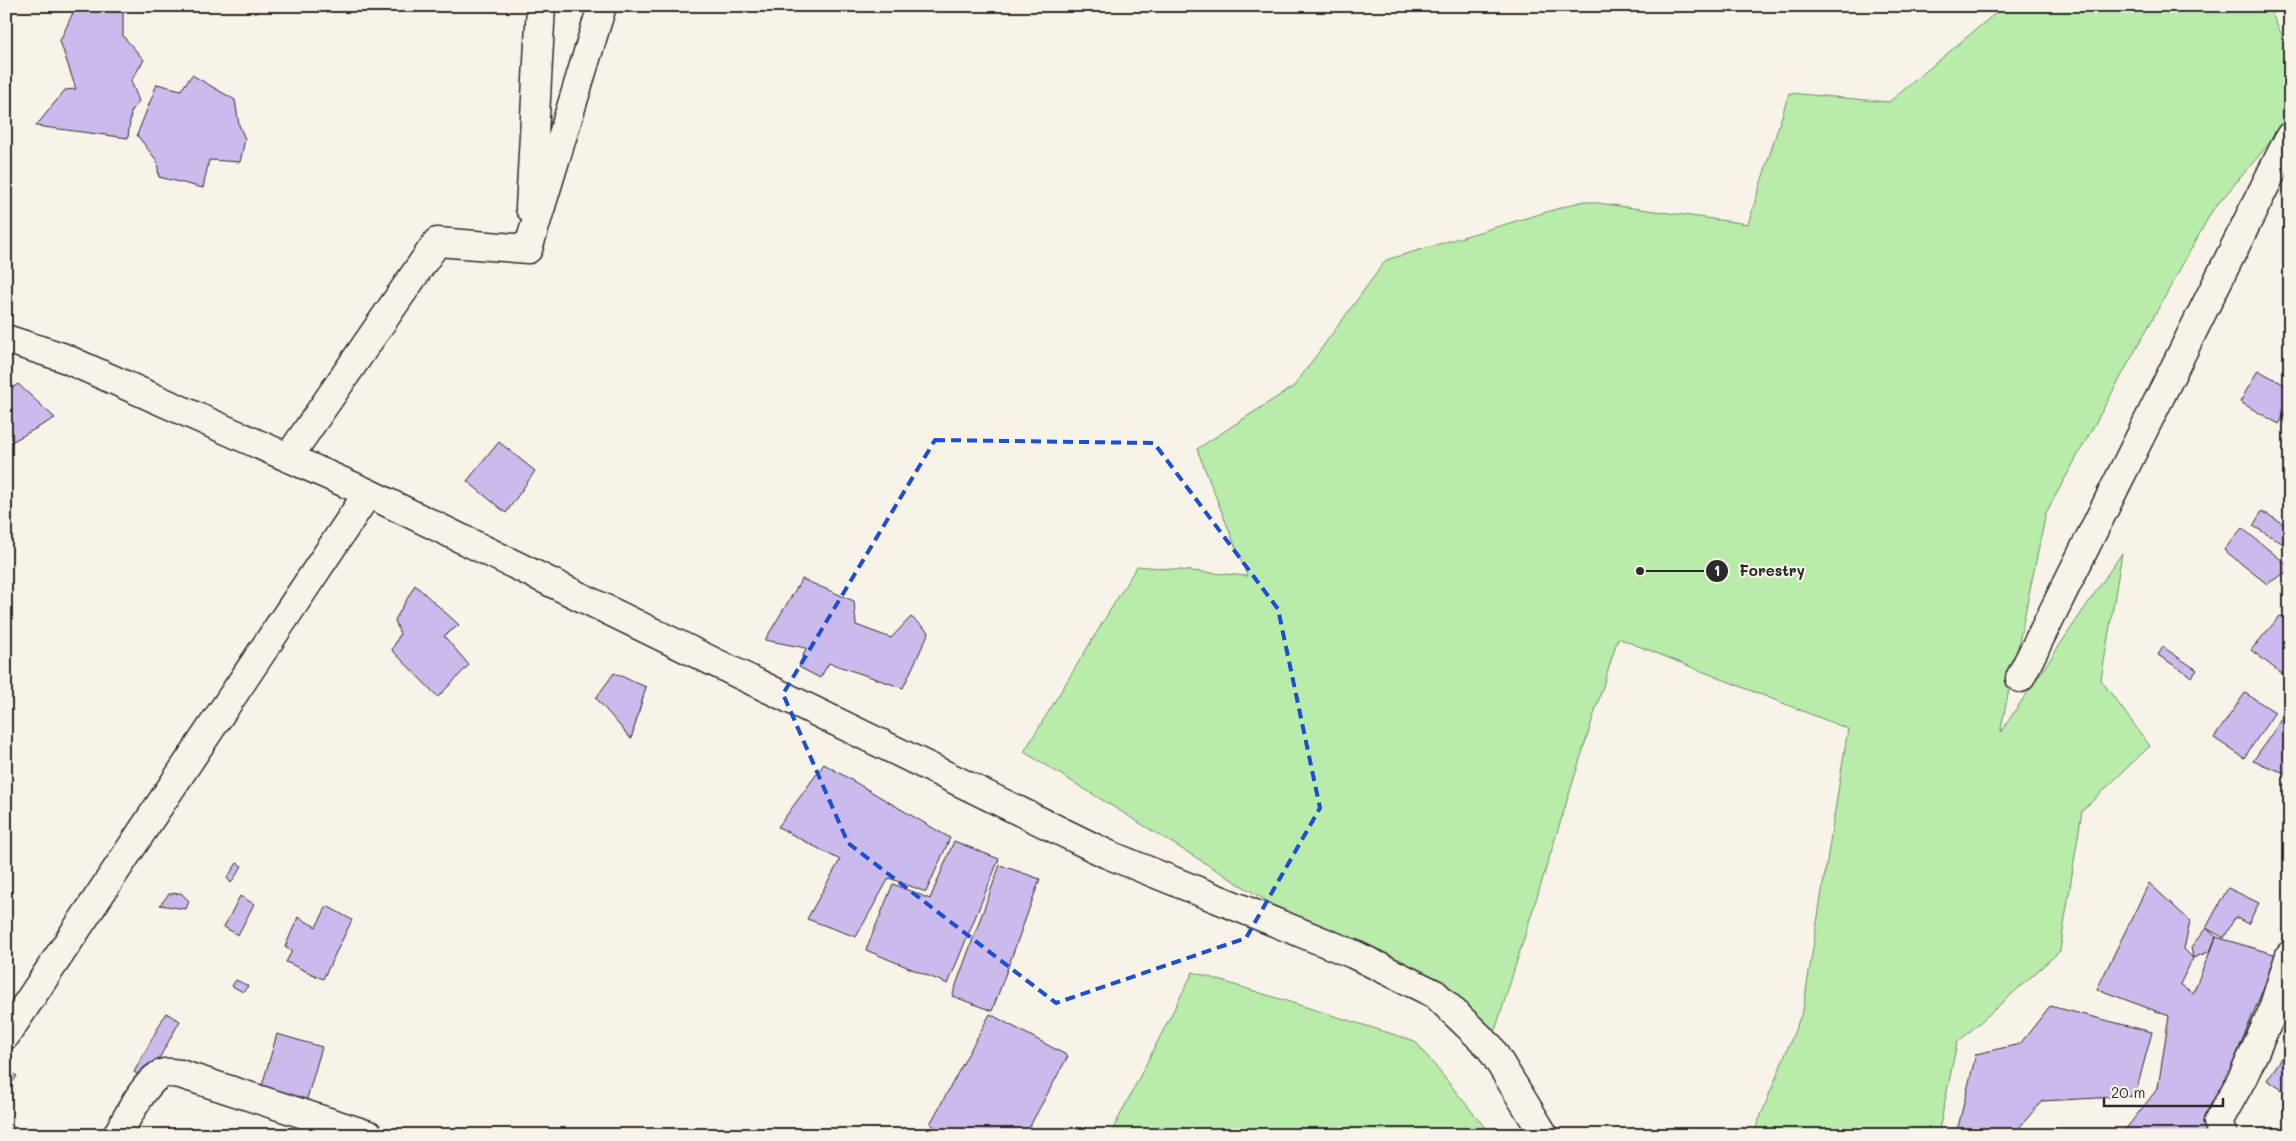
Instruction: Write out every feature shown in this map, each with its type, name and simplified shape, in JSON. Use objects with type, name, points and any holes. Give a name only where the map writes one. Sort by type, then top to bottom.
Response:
[{"type":"street","points":[[528,249],[541,6]]},
{"type":"street","points":[[528,249],[602,6]]},
{"type":"street","points":[[2020,678],[2290,136]]},
{"type":"street","points":[[288,458],[437,242],[528,249]]},
{"type":"street","points":[[6,338],[62,357],[368,493],[1107,854],[1354,954],[1435,994],[1490,1047],[1544,1135]]},
{"type":"street","points":[[6,1035],[368,493]]},
{"type":"street","points":[[2223,1135],[2218,1122],[2242,1077],[2271,1015],[2290,955]]},
{"type":"street","points":[[117,1135],[149,1084],[158,1076],[167,1072],[180,1074],[369,1135]]},
{"type":"highlighted area","points":[[935,440],[1154,443],[1278,609],[1320,808],[1246,938],[1056,1003],[848,843],[783,694]]},
{"type":"green space","points":[[2004,6],[2268,6],[2290,52],[2290,119],[2212,211],[2046,513],[2000,733],[2122,553],[2101,680],[2150,746],[2082,811],[2060,951],[1957,1043],[1938,1135],[1753,1135],[1803,1010],[1848,729],[1618,638],[1490,1047],[1353,954],[1024,752],[1137,566],[1247,576],[1197,449],[1294,386],[1386,260],[1583,201],[1748,224],[1789,93],[1889,102]]},
{"type":"green space","points":[[1193,972],[1415,1041],[1491,1135],[1110,1135]]},
{"type":"building","points":[[76,6],[123,7],[123,36],[144,60],[131,81],[139,101],[131,112],[128,138],[36,126],[65,90],[76,89],[60,41]]},
{"type":"building","points":[[192,75],[235,100],[239,125],[245,139],[240,162],[209,160],[203,188],[159,177],[157,161],[137,135],[157,84],[181,90]]},
{"type":"building","points":[[2258,370],[2290,388],[2290,405],[2279,424],[2240,402]]},
{"type":"building","points":[[18,384],[55,418],[6,445],[6,392]]},
{"type":"building","points":[[499,442],[535,471],[506,513],[467,481]]},
{"type":"building","points":[[2262,511],[2290,528],[2290,540],[2287,546],[2253,526]]},
{"type":"building","points":[[2242,528],[2290,567],[2290,570],[2267,584],[2224,550]]},
{"type":"building","points":[[802,579],[854,601],[856,625],[891,638],[911,617],[929,632],[903,688],[829,663],[820,678],[799,667],[806,648],[765,640]]},
{"type":"building","points":[[415,585],[459,625],[444,636],[469,665],[438,697],[392,650],[400,634],[395,620]]},
{"type":"building","points":[[2280,616],[2290,619],[2290,680],[2251,650]]},
{"type":"building","points":[[2163,647],[2197,670],[2192,677],[2158,655]]},
{"type":"building","points":[[614,673],[646,687],[631,739],[596,698]]},
{"type":"building","points":[[2245,693],[2275,712],[2244,758],[2214,738]]},
{"type":"building","points":[[2284,716],[2290,720],[2290,775],[2253,761]]},
{"type":"building","points":[[824,764],[950,838],[926,892],[889,878],[856,937],[807,919],[840,860],[778,827]]},
{"type":"building","points":[[954,841],[999,859],[948,984],[866,950],[893,884],[930,899]]},
{"type":"building","points":[[237,863],[242,866],[231,883],[227,878]]},
{"type":"building","points":[[1000,865],[1040,879],[992,1011],[952,996]]},
{"type":"building","points":[[2149,883],[2190,921],[2184,949],[2193,958],[2180,984],[2193,993],[2216,937],[2277,955],[2204,1135],[2093,1135],[2125,1130],[2158,1088],[2169,1016],[2097,989]]},
{"type":"building","points":[[2228,888],[2259,903],[2248,924],[2235,917],[2224,938],[2206,928]]},
{"type":"building","points":[[181,893],[189,901],[186,909],[160,905],[169,894]]},
{"type":"building","points":[[240,896],[254,904],[238,935],[224,927]]},
{"type":"building","points":[[327,906],[352,920],[323,979],[286,962],[292,951],[285,947],[298,917],[316,927]]},
{"type":"building","points":[[2206,928],[2216,937],[2211,951],[2193,958],[2191,947]]},
{"type":"building","points":[[236,980],[248,986],[243,992],[232,986]]},
{"type":"building","points":[[2050,1006],[2152,1032],[2135,1096],[2042,1101],[2013,1135],[1956,1135],[1976,1054],[2020,1044]]},
{"type":"building","points":[[166,1013],[180,1021],[147,1080],[134,1072]]},
{"type":"building","points":[[990,1014],[1068,1056],[1025,1135],[950,1135],[930,1124]]},
{"type":"building","points":[[277,1034],[322,1047],[306,1102],[261,1089]]},
{"type":"building","points":[[2290,1046],[2290,1095],[2267,1080]]},
{"type":"building","points":[[11,1072],[17,1076],[6,1091],[6,1078]]},
{"type":"building","points":[[6,1123],[13,1126],[9,1134],[6,1132]]},
{"type":"place","name":"Forestry","points":[[1640,571]]}]
